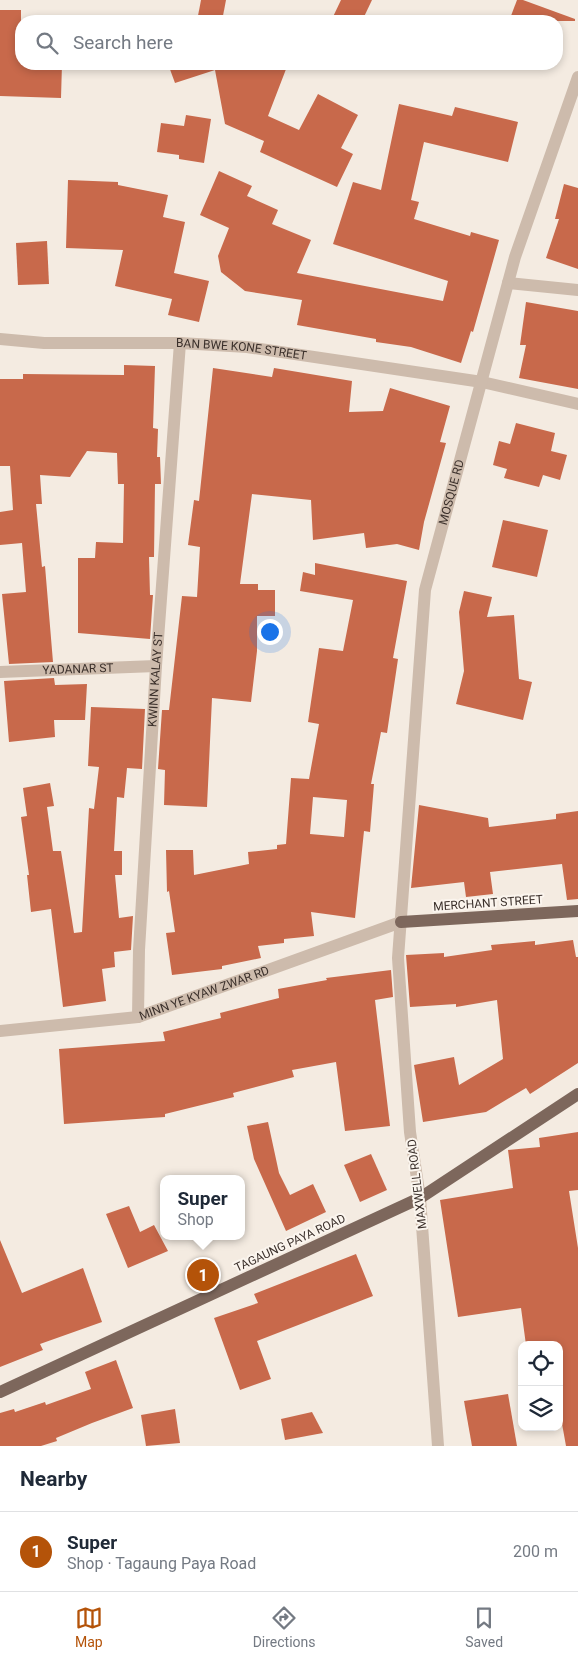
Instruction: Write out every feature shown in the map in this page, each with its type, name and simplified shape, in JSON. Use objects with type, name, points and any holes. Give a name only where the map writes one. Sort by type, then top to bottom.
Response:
[{"type":"main road","name":"MERCHANT STREET","points":[[401,922],[578,911]]},
{"type":"main road","name":"TAGAUNG PAYA ROAD","points":[[0,1392],[420,1198],[578,1094]]},
{"type":"street","name":"MOSQUE RD","points":[[401,922],[426,590],[508,283],[578,77]]},
{"type":"street","points":[[508,283],[578,290]]},
{"type":"street","name":"BAN BWE KONE STREET","points":[[0,339],[44,343],[180,343],[247,347],[482,382],[578,404]]},
{"type":"street","name":"KWINN KALAY ST","points":[[138,1017],[139,950],[156,666],[180,343]]},
{"type":"street","name":"YADANAR ST","points":[[0,672],[156,666]]},
{"type":"street","name":"MINN YE KYAW ZWAR RD","points":[[0,1031],[138,1017],[401,922]]},
{"type":"street","name":"MAXWELL ROAD","points":[[401,922],[398,958],[410,1123],[420,1198],[438,1446]]},
{"type":"building","points":[[201,0],[226,0],[223,15],[198,15]]},
{"type":"building","points":[[341,0],[372,0],[365,15],[334,15]]},
{"type":"building","points":[[517,0],[523,0],[575,19],[575,21],[563,21],[563,15],[511,15]]},
{"type":"building","points":[[0,10],[21,10],[21,15],[15,15],[15,70],[62,70],[61,98],[0,96]]},
{"type":"building","points":[[170,70],[215,70],[175,83]]},
{"type":"building","points":[[215,70],[286,70],[268,116],[299,130],[318,94],[358,115],[341,148],[353,154],[337,187],[260,152],[264,141],[225,124]]},
{"type":"building","points":[[399,104],[452,116],[455,107],[518,122],[508,162],[424,142],[411,200],[419,202],[414,219],[470,236],[471,232],[499,240],[473,332],[471,331],[461,363],[411,347],[376,342],[376,339],[297,325],[302,300],[245,291],[221,272],[218,256],[229,228],[200,215],[219,171],[252,186],[247,196],[278,210],[272,224],[311,240],[297,273],[443,301],[448,281],[333,244],[353,182],[381,190]]},
{"type":"building","points":[[186,115],[211,119],[204,163],[179,159],[179,155],[157,152],[161,123],[184,126]]},
{"type":"building","points":[[68,180],[118,182],[118,185],[168,195],[163,217],[185,222],[174,273],[209,281],[199,322],[168,315],[172,299],[115,286],[123,250],[66,248]]},
{"type":"building","points":[[564,184],[578,188],[578,269],[546,258],[559,219],[555,219]]},
{"type":"building","points":[[47,241],[49,284],[18,285],[16,243]]},
{"type":"building","points":[[526,302],[578,311],[578,389],[519,378],[526,345],[520,345]]},
{"type":"building","points":[[124,365],[155,366],[153,428],[158,429],[157,457],[160,457],[161,484],[155,484],[154,557],[149,557],[150,595],[153,595],[150,639],[78,633],[78,558],[95,558],[96,542],[123,543],[124,484],[118,484],[117,453],[87,451],[70,477],[40,475],[42,504],[36,504],[42,567],[45,566],[53,662],[9,664],[2,594],[26,592],[22,543],[0,545],[0,512],[13,510],[10,466],[0,466],[0,379],[23,379],[23,374],[124,375]]},
{"type":"building","points":[[213,368],[272,377],[274,368],[352,381],[349,412],[383,411],[390,388],[450,406],[440,442],[446,443],[424,522],[419,550],[397,544],[366,548],[364,533],[313,540],[311,500],[252,494],[240,584],[258,584],[258,590],[275,590],[275,616],[257,616],[257,651],[251,702],[212,698],[207,807],[164,805],[165,770],[158,769],[162,710],[169,710],[182,596],[197,597],[200,547],[188,545],[194,500],[199,501]]},
{"type":"building","points":[[516,423],[555,433],[551,451],[567,455],[560,480],[543,475],[539,487],[504,478],[507,469],[493,465],[499,441],[510,444]]},
{"type":"building","points":[[503,520],[548,530],[537,577],[492,567]]},
{"type":"building","points":[[315,563],[407,581],[393,658],[398,659],[387,733],[381,732],[371,784],[374,784],[370,832],[364,831],[355,918],[311,912],[314,936],[284,939],[284,943],[258,946],[261,958],[222,966],[222,969],[172,975],[166,933],[175,932],[169,891],[167,892],[166,850],[193,850],[194,875],[249,864],[248,852],[277,849],[277,845],[286,844],[291,778],[309,779],[319,724],[308,722],[319,648],[343,651],[353,600],[300,591],[303,572],[315,575]],"holes":[[[313,797],[347,800],[344,837],[310,834]]]},
{"type":"building","points":[[464,591],[492,597],[487,617],[514,615],[519,679],[532,682],[523,720],[456,704],[464,671],[459,612]]},
{"type":"building","points":[[54,678],[55,685],[87,684],[85,720],[54,720],[55,737],[9,742],[4,681]]},
{"type":"building","points":[[91,707],[145,709],[142,769],[127,768],[124,798],[117,797],[114,851],[122,851],[122,875],[115,875],[119,918],[133,916],[131,950],[114,952],[115,967],[102,969],[106,1001],[63,1007],[51,909],[31,912],[27,875],[29,875],[21,817],[27,816],[23,788],[50,783],[54,806],[47,807],[53,851],[61,851],[74,933],[82,932],[89,808],[94,809],[99,767],[88,766]]},
{"type":"building","points":[[419,805],[488,818],[489,827],[556,819],[556,814],[578,811],[578,899],[567,900],[562,864],[490,872],[493,894],[466,897],[464,882],[411,888]]},
{"type":"building","points":[[573,940],[576,957],[578,957],[578,1063],[530,1094],[526,1088],[486,1112],[423,1122],[414,1065],[454,1057],[459,1085],[503,1059],[497,1000],[456,1007],[456,1004],[410,1007],[406,955],[444,953],[444,957],[492,950],[491,945],[535,941],[535,945]]},
{"type":"building","points":[[391,970],[393,997],[375,1000],[390,1126],[345,1131],[336,1062],[292,1070],[294,1077],[233,1093],[234,1097],[165,1114],[165,1117],[64,1124],[59,1049],[165,1041],[163,1032],[221,1018],[220,1013],[279,998],[278,989],[327,980],[326,978]]},
{"type":"building","points":[[268,1122],[279,1173],[290,1195],[313,1184],[326,1212],[286,1231],[254,1159],[247,1126]]},
{"type":"building","points":[[578,1132],[578,1190],[569,1191],[578,1248],[578,1446],[566,1446],[563,1429],[563,1341],[525,1341],[521,1308],[458,1317],[440,1200],[513,1188],[508,1150],[540,1147],[539,1138]]},
{"type":"building","points":[[371,1154],[387,1190],[360,1202],[344,1165]]},
{"type":"building","points":[[129,1206],[140,1232],[154,1225],[160,1240],[162,1240],[168,1251],[128,1268],[106,1214]]},
{"type":"building","points":[[0,1240],[22,1293],[83,1268],[102,1322],[40,1344],[43,1350],[0,1367]]},
{"type":"building","points":[[356,1254],[373,1296],[257,1341],[271,1379],[240,1390],[214,1318],[258,1303],[254,1294]]},
{"type":"building","points":[[116,1360],[133,1408],[92,1423],[56,1438],[57,1441],[41,1446],[0,1446],[0,1413],[14,1409],[15,1412],[45,1402],[46,1405],[91,1389],[85,1372]]},
{"type":"building","points":[[508,1394],[517,1446],[472,1446],[464,1401]]},
{"type":"building","points":[[175,1409],[180,1443],[146,1446],[141,1415]]},
{"type":"building","points":[[312,1412],[323,1433],[285,1440],[281,1419]]},
{"type":"place","name":"Super","points":[[203,1275]]}]
